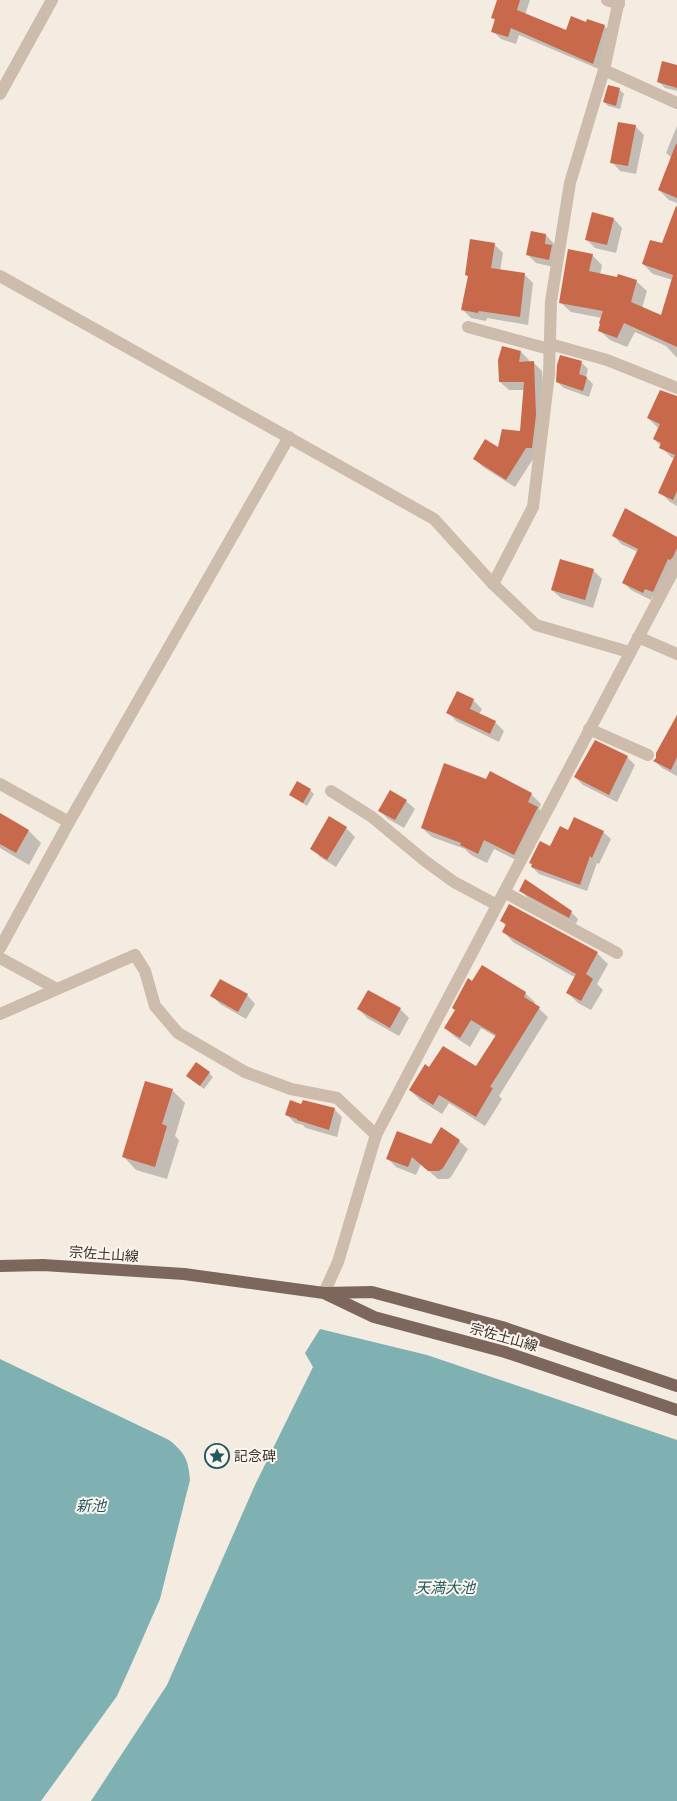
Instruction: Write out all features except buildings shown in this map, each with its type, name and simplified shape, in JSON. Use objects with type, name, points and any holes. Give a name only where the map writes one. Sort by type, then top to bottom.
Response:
[{"type":"main road","name":"宗佐土山線","points":[[0,1266],[43,1265],[184,1274],[324,1293],[372,1292],[502,1327],[677,1386]]},
{"type":"main road","name":"宗佐土山線","points":[[324,1293],[374,1317],[505,1352],[677,1410]]},
{"type":"street","points":[[0,94],[52,0]]},
{"type":"street","points":[[493,584],[533,507],[549,374],[551,301],[570,182],[604,70],[615,1]]},
{"type":"street","points":[[604,70],[677,104]]},
{"type":"street","points":[[0,276],[434,518],[493,584],[536,625],[629,652]]},
{"type":"street","points":[[468,327],[607,360],[677,388]]},
{"type":"street","points":[[0,948],[69,822],[288,437]]},
{"type":"street","points":[[324,1293],[338,1262],[376,1135],[677,564]]},
{"type":"street","points":[[638,637],[677,654]]},
{"type":"street","points":[[589,730],[648,755]]},
{"type":"street","points":[[0,784],[69,822]]},
{"type":"street","points":[[331,791],[372,817],[425,861],[454,882],[497,906]]},
{"type":"street","points":[[504,892],[617,953]]},
{"type":"street","points":[[0,1014],[55,988],[135,955],[145,971],[155,1006],[178,1033],[245,1072],[291,1089],[337,1098],[376,1135]]},
{"type":"street","points":[[0,958],[55,988]]},
{"type":"water","name":"天満大池","points":[[320,1329],[427,1355],[677,1440],[677,1801],[91,1801],[167,1685],[255,1485],[313,1367],[305,1353]]},
{"type":"water","name":"新池","points":[[0,1359],[169,1440],[185,1457],[190,1480],[160,1599],[117,1696],[41,1801],[0,1801]]},
{"type":"place","name":"記念碑","points":[[217,1456]]}]
